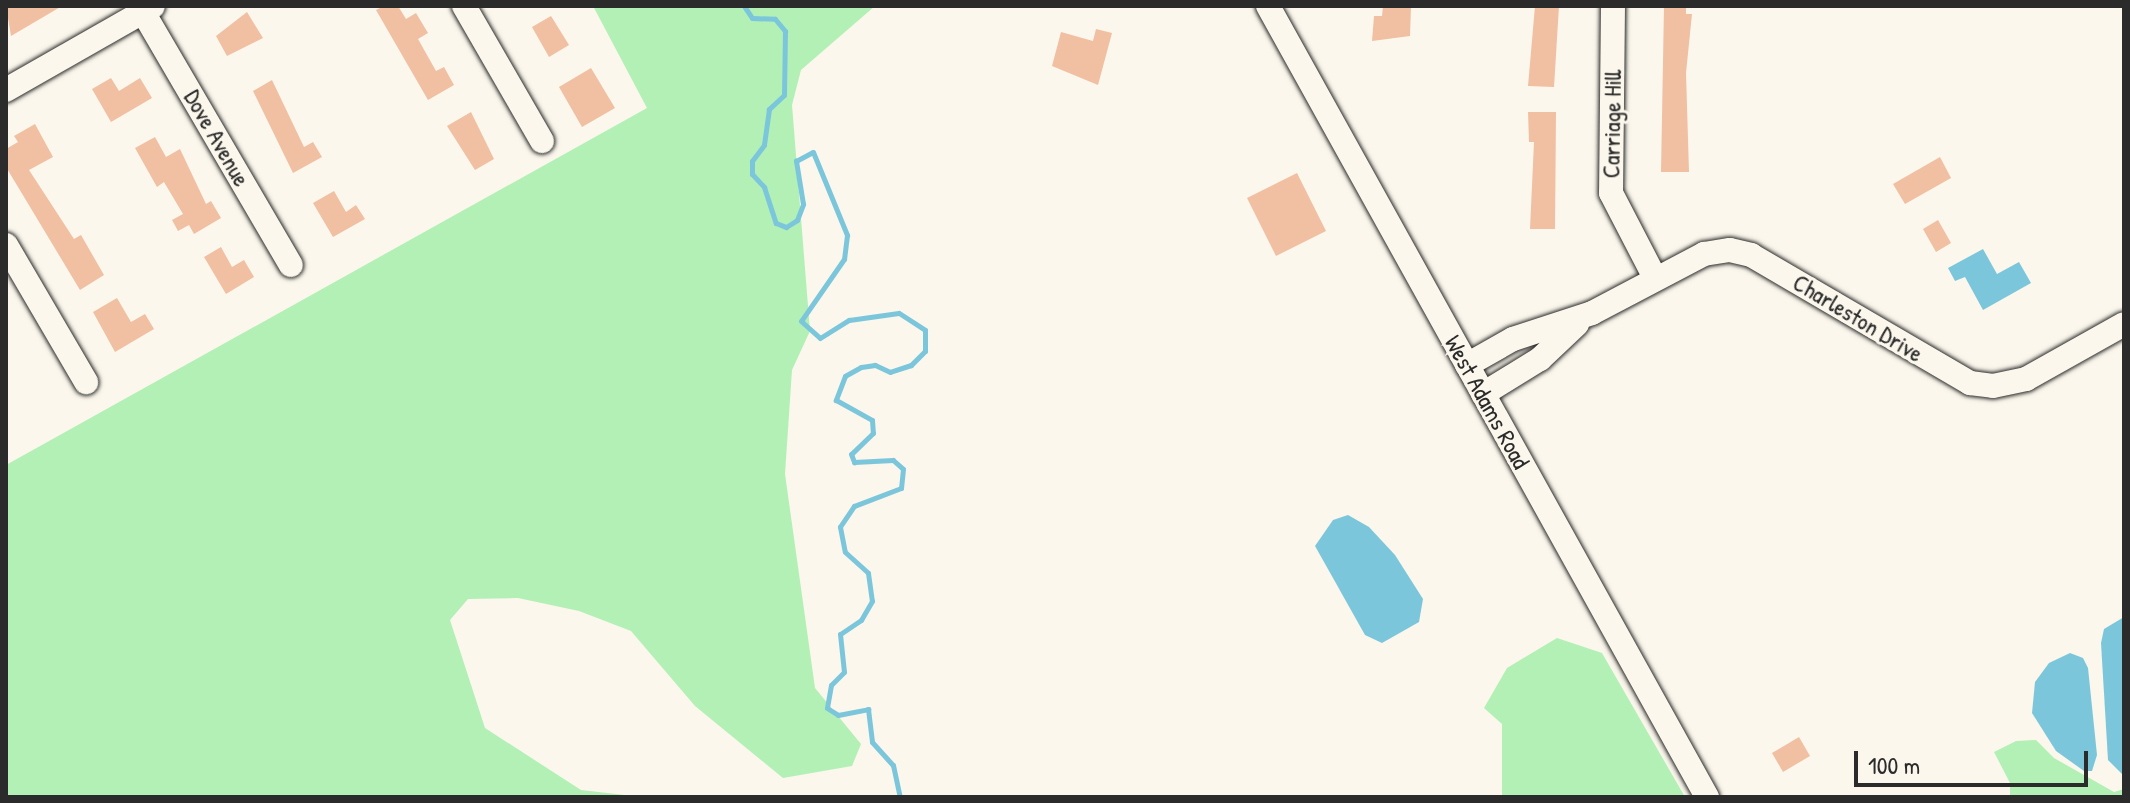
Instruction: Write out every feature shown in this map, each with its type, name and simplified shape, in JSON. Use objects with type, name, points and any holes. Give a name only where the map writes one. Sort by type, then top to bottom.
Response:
[{"type":"street","points":[[464,6],[542,141]]},
{"type":"street","name":"West Adams Road","points":[[1268,6],[1707,797]]},
{"type":"street","name":"Carriage Hill","points":[[1613,6],[1611,193],[1655,278]]},
{"type":"street","points":[[6,90],[148,9]]},
{"type":"street","name":"Dove Avenue","points":[[148,9],[291,265]]},
{"type":"street","points":[[6,245],[86,382]]},
{"type":"street","name":"Charleston Drive","points":[[1467,365],[1513,339],[1592,313],[1704,254],[1744,252],[1962,379],[1993,386],[2026,379],[2124,324]]},
{"type":"street","name":"Charleston Drive","points":[[1483,394],[1540,359],[1592,313]]},
{"type":"green space","points":[[593,6],[875,6],[801,70],[792,105],[810,331],[792,370],[785,474],[815,688],[861,744],[852,766],[783,778],[695,706],[631,631],[579,611],[518,598],[468,599],[450,620],[485,728],[581,790],[642,797],[6,797],[6,465],[647,108]]},
{"type":"green space","points":[[1557,638],[1602,653],[1685,797],[1502,797],[1502,724],[1484,708],[1507,668]]},
{"type":"green space","points":[[2036,740],[2054,758],[2114,792],[2124,789],[2124,797],[2010,797],[2010,783],[1994,752],[2016,741]]},
{"type":"water","points":[[1983,249],[1997,274],[2019,262],[2031,283],[1983,310],[1965,277],[1955,281],[1948,268]]},
{"type":"water","points":[[1348,515],[1369,527],[1395,555],[1423,599],[1419,622],[1382,643],[1365,635],[1315,546],[1333,520]]},
{"type":"water","points":[[2124,617],[2124,776],[2108,760],[2101,643],[2104,629]]},
{"type":"water","points":[[2070,653],[2083,658],[2088,668],[2097,755],[2092,771],[2084,771],[2056,751],[2032,713],[2035,682],[2049,663]]},
{"type":"building","points":[[6,6],[62,6],[11,36]]},
{"type":"building","points":[[384,6],[398,6],[406,19],[416,13],[428,33],[418,39],[436,71],[444,67],[454,85],[428,100],[376,10]]},
{"type":"building","points":[[1383,6],[1411,6],[1410,36],[1372,41],[1374,16],[1382,16]]},
{"type":"building","points":[[1535,6],[1559,6],[1554,87],[1528,86]]},
{"type":"building","points":[[1664,6],[1686,6],[1686,14],[1692,14],[1686,73],[1689,172],[1661,172]]},
{"type":"building","points":[[247,12],[263,38],[227,56],[216,36]]},
{"type":"building","points":[[551,16],[569,45],[549,57],[532,27]]},
{"type":"building","points":[[1096,29],[1112,33],[1098,85],[1052,66],[1061,32],[1093,41]]},
{"type":"building","points":[[591,68],[615,108],[582,127],[559,87]]},
{"type":"building","points":[[111,78],[119,91],[140,78],[152,98],[111,122],[92,89]]},
{"type":"building","points":[[272,80],[304,147],[313,142],[322,157],[293,173],[253,91]]},
{"type":"building","points":[[471,112],[494,159],[475,170],[447,126]]},
{"type":"building","points":[[1528,112],[1556,112],[1555,229],[1530,229],[1534,142],[1529,142]]},
{"type":"building","points":[[35,124],[53,157],[29,170],[74,239],[81,235],[104,275],[80,290],[6,167],[6,149],[18,142],[14,136]]},
{"type":"building","points":[[155,137],[166,157],[180,149],[206,204],[211,201],[221,218],[194,234],[189,225],[178,231],[172,220],[183,214],[164,182],[157,187],[135,148]]},
{"type":"building","points":[[1940,157],[1951,178],[1905,204],[1893,184]]},
{"type":"building","points":[[1297,173],[1326,231],[1276,256],[1247,198]]},
{"type":"building","points":[[334,191],[346,212],[356,205],[365,219],[333,237],[313,203]]},
{"type":"building","points":[[1938,220],[1951,243],[1936,252],[1923,229]]},
{"type":"building","points":[[221,247],[232,267],[244,260],[254,277],[226,294],[204,257]]},
{"type":"building","points":[[117,298],[131,322],[145,314],[154,329],[115,352],[93,312]]},
{"type":"building","points":[[1799,737],[1810,756],[1783,772],[1772,753]]},
{"type":"waterway","points":[[744,6],[752,18],[775,19],[785,31],[784,95],[769,109],[764,145],[752,161],[752,174],[764,187],[776,223],[786,227],[797,220],[803,204],[796,161],[813,152],[847,235],[844,259],[801,321],[820,338],[849,320],[899,313],[925,330],[925,351],[911,365],[890,372],[875,365],[861,367],[845,376],[836,400],[872,420],[873,433],[851,454],[854,462],[893,460],[903,469],[901,488],[854,506],[840,527],[845,552],[868,573],[872,601],[861,620],[840,634],[844,672],[831,685],[827,708],[838,715],[868,709],[872,742],[893,765],[900,797]]}]
